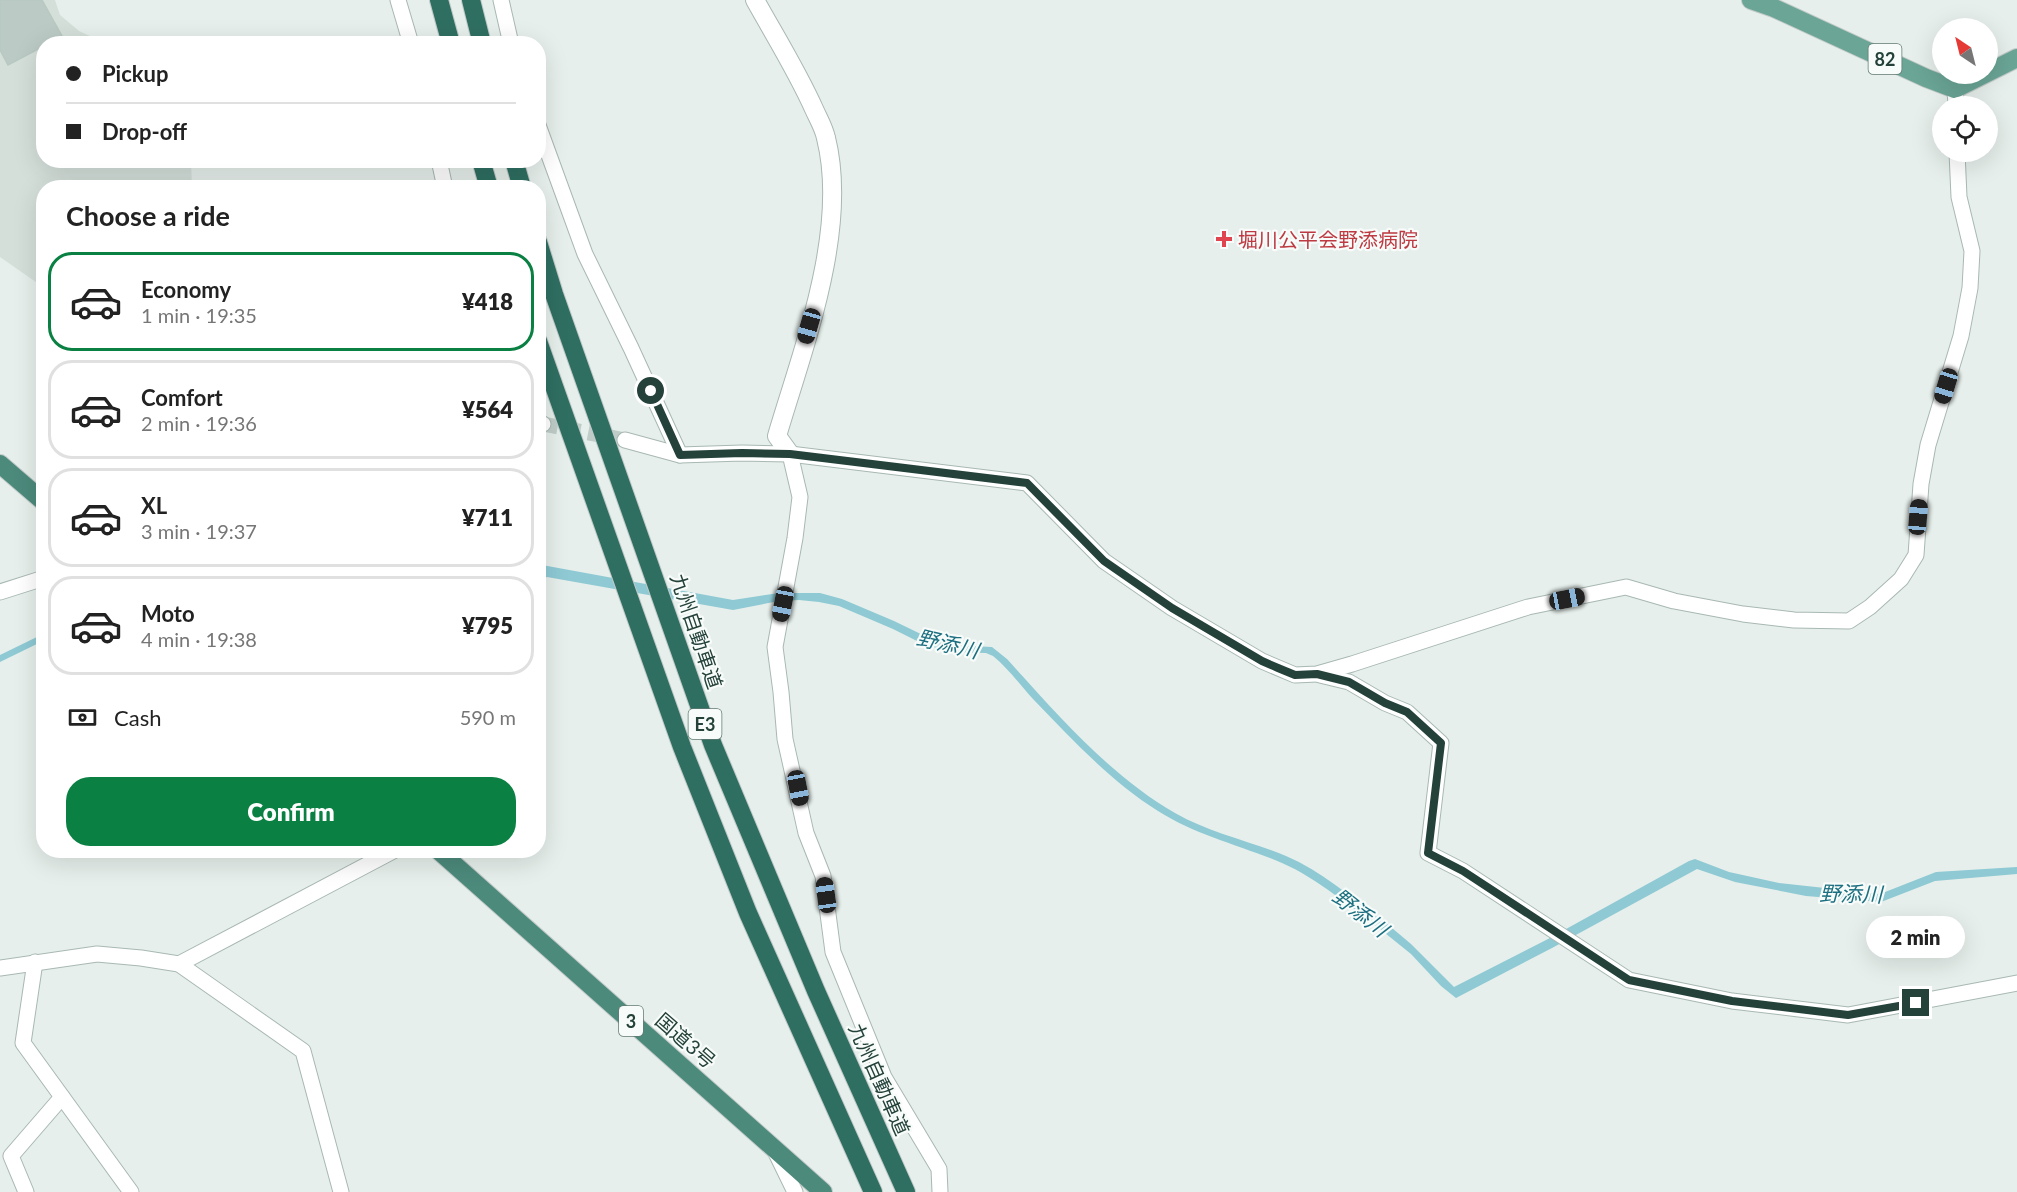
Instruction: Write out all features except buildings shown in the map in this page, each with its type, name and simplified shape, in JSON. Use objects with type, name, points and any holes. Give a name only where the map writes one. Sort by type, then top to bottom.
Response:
[{"type":"highway","points":[[440,0],[449,36]]},
{"type":"highway","points":[[471,0],[480,36]]},
{"type":"highway","name":"九州自動車道","points":[[546,268],[713,745],[816,991],[906,1192]]},
{"type":"highway","name":"E3","points":[[546,364],[682,747],[743,902],[873,1192]]},
{"type":"highway","points":[[0,464],[36,495]]},
{"type":"highway","name":"国道3号","points":[[447,858],[823,1192]]},
{"type":"main road","name":"82","points":[[1751,0],[1774,8],[1926,78],[1952,96]]},
{"type":"main road","name":"82","points":[[1958,96],[2017,58]]},
{"type":"street","points":[[398,0],[409,36]]},
{"type":"street","points":[[501,0],[509,36]]},
{"type":"street","points":[[756,0],[805,89],[826,137],[833,184],[821,284],[777,436],[790,454],[800,497],[795,538],[774,647],[786,739],[806,833],[823,876],[833,952],[884,1077],[939,1169],[940,1192]]},
{"type":"street","points":[[546,147],[585,254],[680,455]]},
{"type":"street","points":[[626,440],[680,455],[790,454],[1027,483],[1104,561],[1172,608],[1262,661],[1295,675],[1317,674],[1528,607],[1626,587],[1674,601],[1743,614],[1794,620],[1849,621],[1870,607],[1901,579],[1916,555],[1921,484],[1928,445],[1961,336],[1970,288],[1972,250],[1959,197],[1957,162]]},
{"type":"street","points":[[0,592],[36,581]]},
{"type":"street","points":[[1317,674],[1349,682],[1385,703],[1407,712],[1441,743],[1428,853],[1463,871],[1629,980],[1732,1001],[1848,1015],[2017,983]]},
{"type":"street","points":[[179,964],[380,858]]},
{"type":"street","points":[[0,968],[97,954],[179,964],[303,1051],[341,1192]]},
{"type":"street","points":[[35,962],[23,1043],[131,1192]]},
{"type":"street","points":[[26,1192],[10,1156],[62,1097]]},
{"type":"street","points":[[774,1149],[795,1192]]},
{"type":"shaded area","points":[[0,0],[55,0],[60,15],[79,31],[90,36],[36,36],[36,168],[191,168],[192,180],[36,180],[36,282],[0,257]]},
{"type":"water","name":"野添川","points":[[546,566],[733,600],[779,593],[820,593],[842,599],[929,638],[951,645],[992,647],[1007,659],[1106,762],[1151,798],[1188,820],[1286,856],[1311,869],[1381,920],[1380,923],[1386,923],[1411,944],[1454,987],[1695,859],[1729,872],[1779,883],[1880,894],[1936,872],[2017,867],[2017,874],[1935,881],[1881,902],[1806,896],[1735,882],[1697,869],[1456,998],[1379,926],[1377,927],[1315,881],[1275,860],[1186,826],[1140,799],[1077,744],[993,656],[986,653],[951,652],[923,644],[839,606],[819,602],[779,601],[733,610],[547,577]]},
{"type":"water","points":[[36,637],[36,644],[0,662],[0,655]]},
{"type":"tunnel","points":[[546,425],[625,440]]},
{"type":"place","name":"堀川公平会野添病院","points":[[1224,239]]},
{"type":"route","points":[[651,391],[680,455],[790,454],[1027,483],[1104,561],[1172,608],[1262,661],[1295,675],[1317,674],[1349,682],[1385,703],[1407,712],[1441,743],[1428,853],[1463,871],[1629,980],[1732,1001],[1848,1015],[1916,1003]]}]
